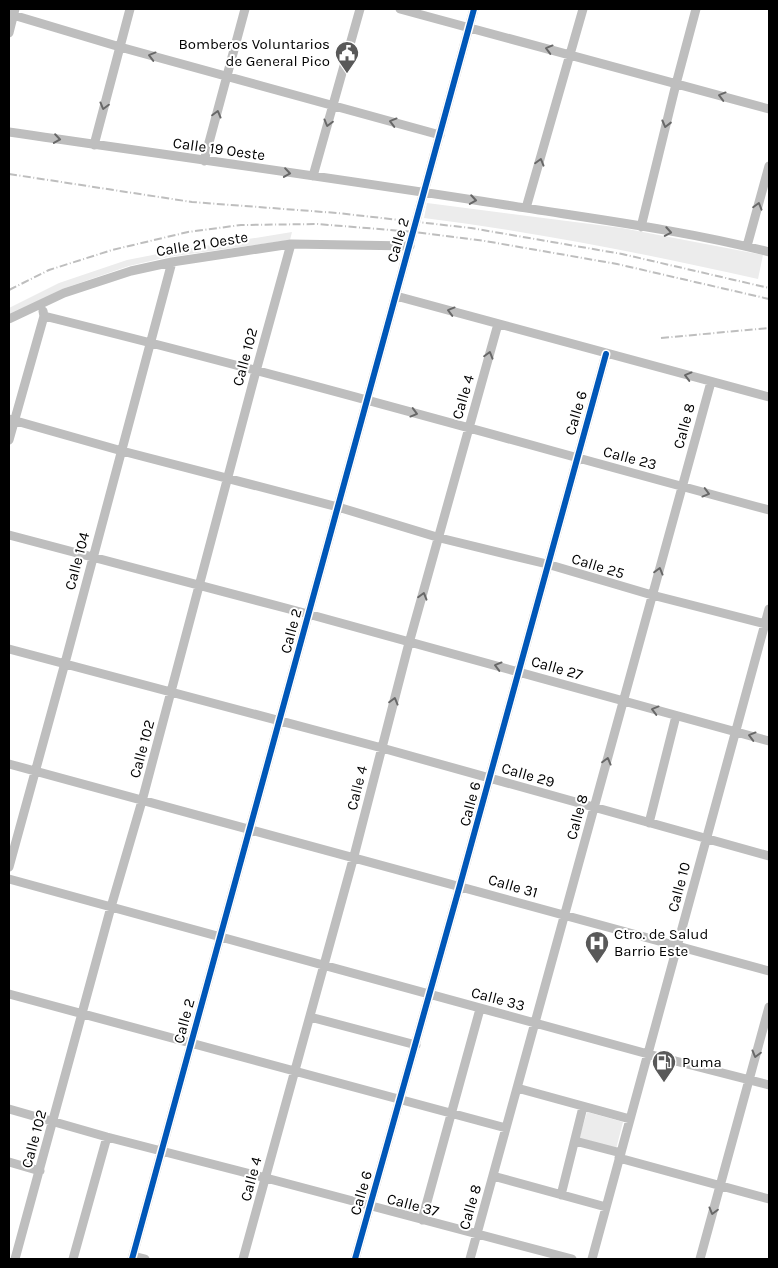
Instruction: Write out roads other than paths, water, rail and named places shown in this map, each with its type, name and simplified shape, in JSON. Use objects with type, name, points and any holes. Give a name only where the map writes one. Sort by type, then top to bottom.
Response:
[{"type":"street","points":[[94,145],[130,9]]},
{"type":"street","points":[[204,161],[245,9]]},
{"type":"street","points":[[313,176],[360,9]]},
{"type":"street","points":[[400,9],[769,109]]},
{"type":"street","name":"Calle 2","points":[[132,1258],[474,9]]},
{"type":"street","points":[[526,208],[583,9]]},
{"type":"street","points":[[641,226],[696,9]]},
{"type":"street","points":[[9,33],[14,12],[120,47],[440,135]]},
{"type":"street","name":"Calle 19 Oeste","points":[[9,132],[425,192],[641,226],[747,246],[769,252]]},
{"type":"street","points":[[747,246],[769,166]]},
{"type":"street","name":"Calle 21 Oeste","points":[[9,319],[64,293],[105,278],[131,270],[172,262],[291,244],[410,246]]},
{"type":"street","name":"Calle 102","points":[[15,1259],[111,907],[142,801],[291,244]]},
{"type":"street","name":"Calle 104","points":[[9,867],[172,262]]},
{"type":"street","points":[[396,296],[769,397]]},
{"type":"street","points":[[9,440],[11,419],[44,316],[41,303]]},
{"type":"street","name":"Calle 23","points":[[44,316],[150,342],[367,400],[769,510]]},
{"type":"street","name":"Calle 4","points":[[243,1259],[354,856],[409,642],[440,538],[468,428],[498,324]]},
{"type":"street","name":"Calle 6","points":[[355,1259],[401,1100],[606,354]]},
{"type":"street","name":"Calle 8","points":[[470,1259],[711,382]]},
{"type":"street","name":"Calle 25","points":[[11,419],[122,451],[338,507],[440,538],[548,564],[652,595],[767,625]]},
{"type":"street","name":"Calle 27","points":[[9,535],[308,614],[769,741]]},
{"type":"street","name":"Calle 10","points":[[592,1259],[706,840],[767,625],[769,609]]},
{"type":"street","name":"Calle 29","points":[[9,649],[382,748],[706,840],[769,856]]},
{"type":"street","points":[[649,823],[676,716]]},
{"type":"street","name":"Calle 31","points":[[9,764],[769,970]]},
{"type":"street","name":"Calle 33","points":[[9,879],[480,1009],[769,1085]]},
{"type":"street","points":[[9,994],[506,1128]]},
{"type":"street","points":[[700,1259],[769,1007]]},
{"type":"street","points":[[422,1220],[480,1009]]},
{"type":"street","points":[[310,1017],[416,1045]]},
{"type":"street","points":[[517,1088],[630,1119]]},
{"type":"street","points":[[561,1195],[583,1106]]},
{"type":"street","name":"Calle 37","points":[[9,1109],[107,1137],[572,1259]]},
{"type":"street","points":[[73,1259],[107,1137]]},
{"type":"street","points":[[575,1141],[769,1199]]},
{"type":"street","points":[[9,1162],[40,1171]]},
{"type":"street","points":[[493,1176],[606,1207]]},
{"type":"street","points":[[132,1258],[144,1259]]},
{"type":"railway","points":[[9,174],[192,202],[337,213],[471,228],[622,254],[769,288]]},
{"type":"railway","points":[[9,290],[49,270],[112,250],[188,232],[241,225],[318,224],[414,232],[485,241],[617,264],[769,299]]},
{"type":"railway","points":[[661,338],[769,328]]},
{"type":"place","name":"Bomberos Voluntarios de General Pico","points":[[347,74]]},
{"type":"place","name":"Ctro. de Salud Barrio Este","points":[[597,964]]},
{"type":"place","name":"Puma","points":[[664,1083]]}]
